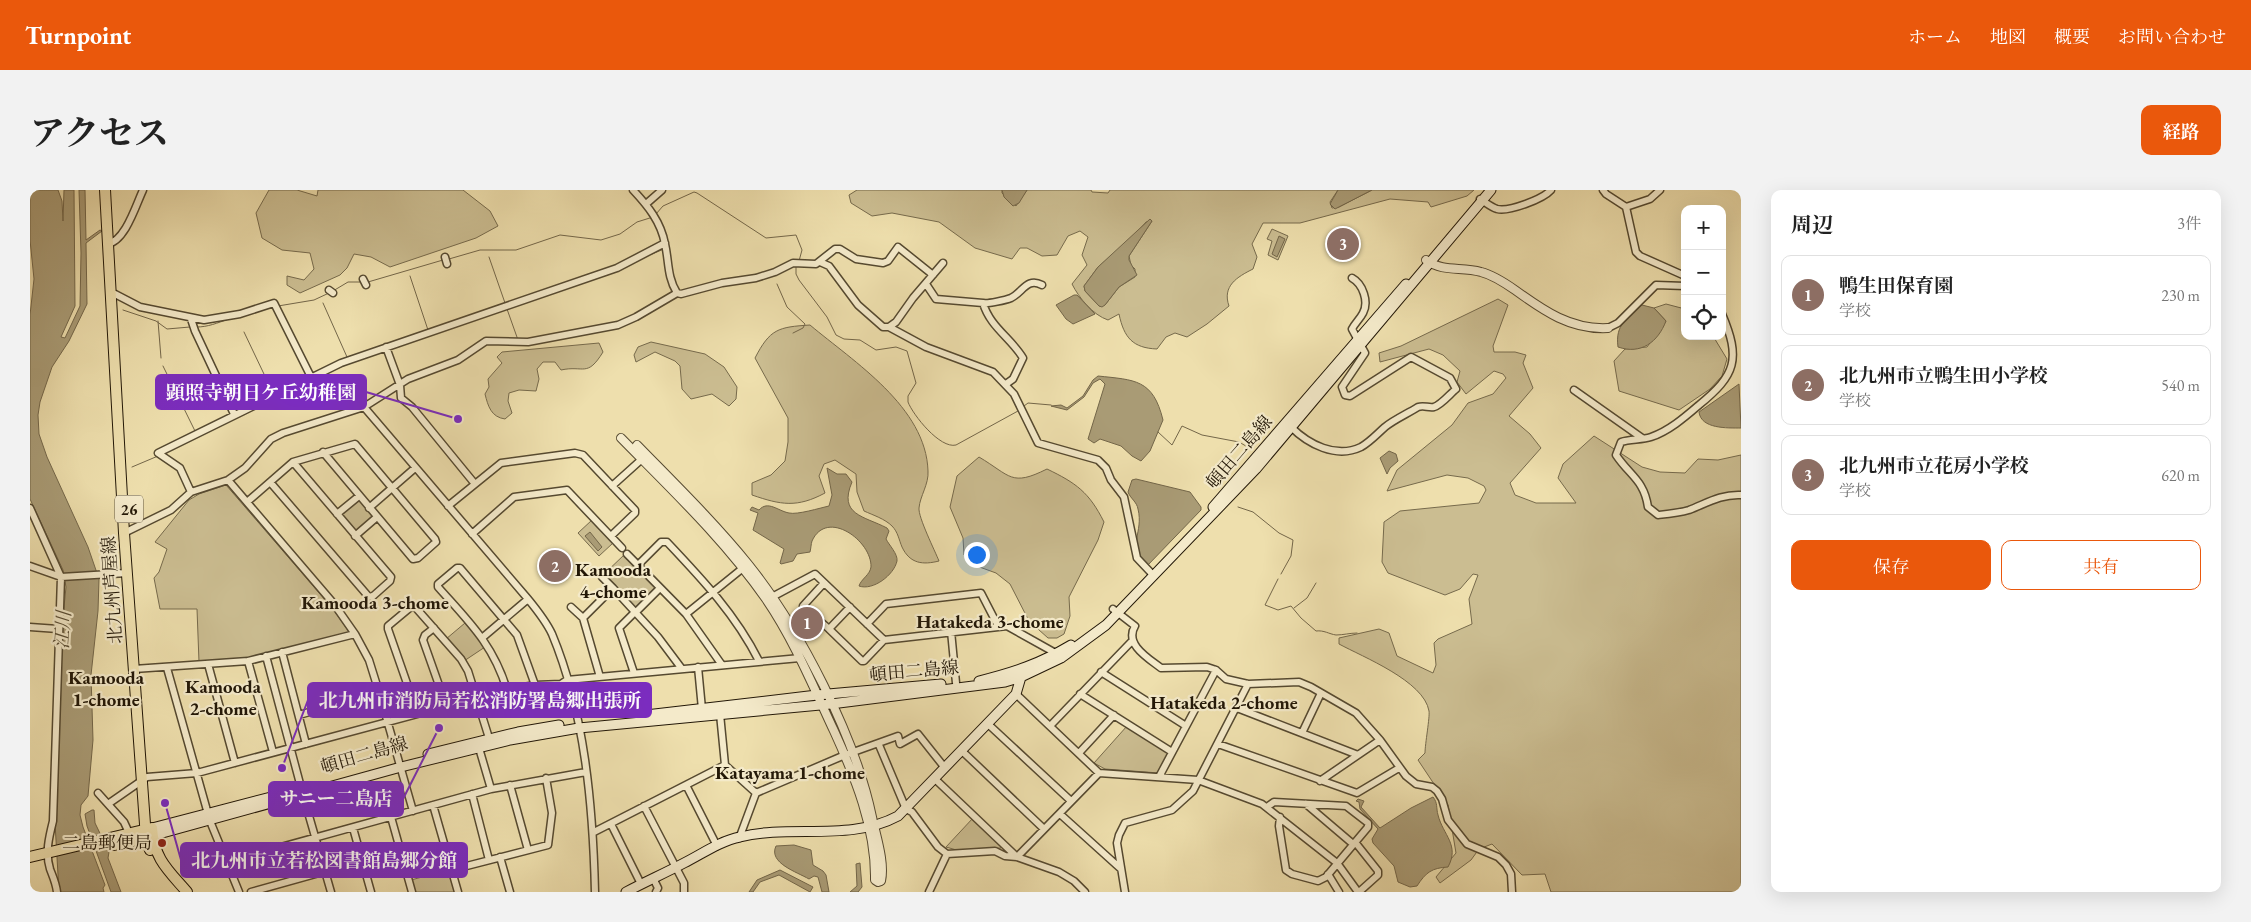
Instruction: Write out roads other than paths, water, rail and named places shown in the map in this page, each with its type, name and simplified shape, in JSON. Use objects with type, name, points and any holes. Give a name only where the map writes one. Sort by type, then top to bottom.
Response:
[{"type":"main road","name":"北九州芦屋線","points":[[105,190],[115,294],[127,532],[127,573],[137,669]]},
{"type":"main road","name":"北九州芦屋線","points":[[110,190],[110,244],[127,532],[149,833]]},
{"type":"main road","name":"頓田二島線","points":[[1481,200],[1484,190]]},
{"type":"main road","name":"頓田二島線","points":[[400,764],[579,725],[826,704],[1005,682],[1021,678],[1059,656],[1115,611],[1256,469],[1359,344],[1491,190]]},
{"type":"main road","name":"頓田二島線","points":[[1151,574],[1359,344]]},
{"type":"main road","name":"頓田二島線","points":[[149,833],[302,792],[489,738],[822,695],[979,681],[1019,671],[1059,656]]},
{"type":"main road","points":[[626,892],[740,836],[871,827],[898,816],[1016,694],[1021,678]]},
{"type":"main road","points":[[30,864],[149,833]]},
{"type":"main road","points":[[149,833],[155,860],[179,892]]},
{"type":"main road","points":[[149,833],[160,859],[187,892]]},
{"type":"main road","points":[[30,857],[49,858]]},
{"type":"street","points":[[110,244],[120,238],[143,190]]},
{"type":"street","points":[[633,190],[646,204],[658,222],[665,243],[671,280],[677,293]]},
{"type":"street","points":[[646,204],[662,190]]},
{"type":"street","points":[[1481,200],[1498,209],[1506,208],[1537,200],[1551,190]]},
{"type":"street","points":[[1603,190],[1626,207],[1636,252],[1644,258],[1681,274]]},
{"type":"street","points":[[1626,207],[1650,199],[1660,190]]},
{"type":"street","points":[[191,492],[180,468],[158,453],[341,363],[617,268],[665,243]]},
{"type":"street","points":[[127,532],[171,510],[191,492],[228,480],[245,468],[271,439],[283,432],[364,408],[419,374],[458,360],[486,341],[528,342],[618,325],[636,317],[677,293],[681,294],[722,283],[756,278],[775,272],[793,263],[811,264],[820,262],[835,248],[856,258],[883,263],[888,261],[898,246],[933,275]]},
{"type":"street","points":[[1429,261],[1436,267],[1482,272],[1507,284],[1545,312],[1572,325],[1593,329],[1608,328],[1618,323],[1656,285],[1681,286]]},
{"type":"street","points":[[820,262],[829,266],[847,293],[874,321],[883,327],[888,327],[926,348],[993,372],[1014,394],[1038,444],[1098,460],[1103,464],[1111,480],[1126,501],[1137,558],[1151,574]]},
{"type":"street","points":[[888,327],[896,322],[943,263]]},
{"type":"street","points":[[1292,427],[1300,435],[1321,449],[1357,449],[1400,417],[1423,405],[1433,407],[1437,405],[1456,389],[1450,378],[1411,357],[1350,396],[1345,395],[1342,388],[1365,353],[1352,330],[1364,313],[1365,296],[1356,280],[1352,278]]},
{"type":"street","points":[[926,284],[936,298],[983,303],[1009,299],[1029,283],[1037,282],[1042,285]]},
{"type":"street","points":[[115,294],[140,307],[191,319],[204,320],[240,314],[274,303],[311,377]]},
{"type":"street","points":[[983,303],[990,320],[1017,348],[1023,358],[1018,363],[1013,378],[1006,384]]},
{"type":"street","points":[[191,319],[194,331],[234,414]]},
{"type":"street","points":[[1726,319],[1736,331],[1739,344],[1740,354],[1735,371],[1720,388],[1685,417],[1668,429],[1650,437],[1620,442],[1616,455],[1624,467],[1642,484],[1648,507],[1658,516],[1678,512],[1715,498],[1731,494],[1741,495]]},
{"type":"street","points":[[386,347],[400,386],[401,398],[412,407],[474,484]]},
{"type":"street","points":[[1574,390],[1642,438]]},
{"type":"street","points":[[364,408],[528,599],[552,633],[579,725],[594,832],[595,892]]},
{"type":"street","points":[[621,438],[743,568],[766,600],[822,695]]},
{"type":"street","points":[[246,502],[294,462],[323,452],[355,444],[435,538],[436,542],[418,558],[413,559],[323,452]]},
{"type":"street","points":[[637,445],[748,563],[772,597],[809,659],[822,695],[849,754],[871,827],[882,877],[881,881],[878,882],[875,880],[871,827]]},
{"type":"street","points":[[448,506],[501,463],[575,453],[582,454],[635,510],[635,513],[611,536]]},
{"type":"street","points":[[612,486],[642,459]]},
{"type":"street","points":[[270,482],[368,596],[372,597],[391,578],[294,462]]},
{"type":"street","points":[[369,508],[415,468]]},
{"type":"street","points":[[228,480],[334,604],[355,634],[368,660],[379,692],[413,811]]},
{"type":"street","points":[[472,534],[514,497],[567,490],[686,614],[722,665]]},
{"type":"street","points":[[337,514],[359,496]]},
{"type":"street","points":[[30,508],[60,577],[61,602],[58,629],[53,821],[48,840],[50,869],[56,882],[57,892]]},
{"type":"street","points":[[355,536],[377,517]]},
{"type":"street","points":[[638,565],[661,542],[667,542],[714,592],[748,639],[759,661]]},
{"type":"street","points":[[30,566],[60,577],[100,573],[127,573]]},
{"type":"street","points":[[507,690],[493,654],[482,638],[438,587],[438,584],[457,568],[460,568],[505,619],[521,643],[536,685]]},
{"type":"street","points":[[686,614],[743,568]]},
{"type":"street","points":[[772,597],[815,574],[884,640]]},
{"type":"street","points":[[602,577],[658,638],[682,669]]},
{"type":"street","points":[[824,583],[803,606],[862,661],[884,640],[998,626],[1007,626],[1059,656]]},
{"type":"street","points":[[583,618],[613,588]]},
{"type":"street","points":[[634,673],[619,628],[660,588]]},
{"type":"street","points":[[867,624],[886,604],[981,593],[998,626]]},
{"type":"street","points":[[482,638],[528,599]]},
{"type":"street","points":[[417,712],[388,626],[412,606],[434,628],[468,671],[478,697],[489,738]]},
{"type":"street","points":[[571,607],[583,618],[600,677]]},
{"type":"street","points":[[829,629],[850,607]]},
{"type":"street","points":[[1050,726],[1132,640],[1135,626],[1115,611]]},
{"type":"street","points":[[30,627],[58,629]]},
{"type":"street","points":[[434,628],[425,635],[423,640],[446,705]]},
{"type":"street","points":[[951,632],[956,683]]},
{"type":"street","points":[[137,669],[248,661],[355,634]]},
{"type":"street","points":[[1132,640],[1136,648],[1160,668],[1207,667],[1216,670],[1226,679],[1248,684],[1299,682],[1356,713],[1380,740],[1399,768],[1416,784],[1432,787],[1436,791],[1442,799],[1448,820],[1467,844],[1498,857],[1506,865],[1511,874],[1512,892]]},
{"type":"street","points":[[282,652],[306,744]]},
{"type":"street","points":[[266,656],[331,892]]},
{"type":"street","points":[[108,804],[144,778],[197,773],[417,712],[507,690],[536,685],[561,684],[567,680],[800,658]]},
{"type":"street","points":[[248,661],[273,752]]},
{"type":"street","points":[[208,664],[235,763]]},
{"type":"street","points":[[698,667],[702,709]]},
{"type":"street","points":[[168,668],[209,817],[239,892]]},
{"type":"street","points":[[1160,777],[1216,670]]},
{"type":"street","points":[[1101,672],[1186,726]]},
{"type":"street","points":[[1125,892],[1117,843],[1126,823],[1172,810],[1193,791],[1248,684]]},
{"type":"street","points":[[299,715],[379,692]]},
{"type":"street","points":[[1302,733],[1321,693]]},
{"type":"street","points":[[1016,694],[1099,773],[1198,780],[1267,807],[1337,863],[1358,892],[1378,875],[1378,871],[1354,843],[1306,804]]},
{"type":"street","points":[[1080,694],[1172,752]]},
{"type":"street","points":[[1237,708],[1358,755]]},
{"type":"street","points":[[720,714],[725,765],[756,793]]},
{"type":"street","points":[[1079,753],[1114,716]]},
{"type":"street","points":[[988,724],[1071,801]]},
{"type":"street","points":[[740,836],[756,793],[849,754],[879,745],[898,736],[900,744],[918,734],[945,768]]},
{"type":"street","points":[[1320,781],[1380,740]]},
{"type":"street","points":[[1218,744],[1357,793],[1399,768]]},
{"type":"street","points":[[879,745],[906,809],[912,812],[938,847],[947,854],[995,852],[1005,856],[1017,857],[1059,872],[1085,892]]},
{"type":"street","points":[[479,748],[490,789]]},
{"type":"street","points":[[962,751],[1044,829]]},
{"type":"street","points":[[594,832],[725,765]]},
{"type":"street","points":[[227,862],[490,789],[586,772]]},
{"type":"street","points":[[1017,857],[1099,773]]},
{"type":"street","points":[[451,870],[548,845],[552,813],[546,778]]},
{"type":"street","points":[[935,779],[1017,857]]},
{"type":"street","points":[[510,785],[528,850]]},
{"type":"street","points":[[686,785],[717,846]]},
{"type":"street","points":[[98,792],[124,822],[131,837]]},
{"type":"street","points":[[472,794],[490,860]]},
{"type":"street","points":[[1267,807],[1274,802],[1346,806],[1368,823],[1368,828],[1328,874],[1318,881],[1288,872],[1279,826],[1280,817]]},
{"type":"street","points":[[433,805],[458,892]]},
{"type":"street","points":[[644,806],[684,883],[684,892]]},
{"type":"street","points":[[1060,814],[1121,868]]},
{"type":"street","points":[[391,817],[412,892]]},
{"type":"street","points":[[611,824],[641,884]]},
{"type":"street","points":[[353,828],[370,892]]},
{"type":"street","points":[[929,892],[947,854]]},
{"type":"street","points":[[500,857],[510,892]]},
{"type":"street","points":[[251,892],[362,861]]},
{"type":"street","points":[[1328,874],[1339,892]]},
{"type":"street","points":[[653,878],[658,888],[656,892]]},
{"type":"water","name":"江川","points":[[30,190],[58,190],[62,201],[63,221],[64,190],[74,190],[75,306],[61,337],[65,338],[80,306],[79,190],[85,190],[86,240],[100,230],[102,231],[86,243],[87,304],[69,341],[52,367],[40,402],[38,415],[39,434],[47,457],[88,547],[99,579],[98,611],[91,675],[93,740],[88,796],[81,805],[80,815],[105,885],[103,888],[104,892],[59,892],[55,823],[62,627],[66,587],[63,570],[30,499],[30,315],[34,279],[30,240]]},
{"type":"water","points":[[1002,190],[1027,190],[1019,203],[1013,206],[1004,197]]},
{"type":"water","points":[[1338,190],[1372,190],[1335,209],[1330,204]]},
{"type":"water","points":[[1150,219],[1152,221],[1129,256],[1129,260],[1137,275],[1119,287],[1105,305],[1099,306],[1085,291],[1084,286],[1098,267]]},
{"type":"water","points":[[1279,236],[1285,239],[1277,257],[1272,254]]},
{"type":"water","points":[[1077,295],[1095,314],[1073,324],[1066,319],[1056,305]]},
{"type":"water","points":[[1642,305],[1654,308],[1666,321],[1663,328],[1653,341],[1641,348],[1626,349],[1618,347],[1620,327]]},
{"type":"water","points":[[1098,376],[1141,384],[1154,396],[1163,420],[1150,451],[1141,461],[1121,446],[1100,439],[1094,443],[1088,439],[1105,384],[1100,379],[1093,383],[1084,397],[1067,410],[1051,406],[1061,405],[1067,408],[1083,396],[1093,380]]},
{"type":"water","points":[[1739,384],[1741,428],[1709,425],[1704,422],[1699,412]]},
{"type":"water","points":[[1389,451],[1396,454],[1398,461],[1390,468],[1387,474],[1380,458]]},
{"type":"water","points":[[827,468],[837,474],[846,474],[852,482],[848,501],[851,508],[862,517],[887,528],[889,531],[886,539],[895,553],[897,561],[892,572],[876,584],[865,587],[859,586],[870,570],[869,557],[864,547],[848,532],[828,527],[819,532],[812,541],[810,552],[797,554],[793,561],[781,564],[784,549],[753,530],[758,513],[750,510],[752,507],[759,510],[762,507],[770,506],[793,513],[829,506],[832,495]]},
{"type":"water","points":[[1136,479],[1190,492],[1201,507],[1201,510],[1147,566],[1138,551],[1139,517],[1137,507],[1128,492],[1132,480]]},
{"type":"water","points":[[590,532],[602,547],[598,551],[585,536]]},
{"type":"water","points":[[1433,797],[1440,822],[1451,846],[1451,859],[1448,867],[1438,868],[1430,872],[1423,877],[1417,886],[1410,887],[1398,882],[1394,866],[1373,843],[1372,839],[1378,829],[1360,809],[1359,802],[1356,801],[1358,799],[1364,801],[1361,807],[1380,828],[1411,808]]},
{"type":"water","points":[[94,810],[95,823],[109,852],[108,858],[121,892],[111,892],[87,826],[85,814]]},
{"type":"water","points":[[794,845],[811,850],[813,865],[826,875],[829,892],[822,892],[818,877],[814,876],[809,879],[785,866],[776,857],[776,846]]},
{"type":"water","points":[[860,863],[862,887],[858,892],[850,892],[857,886],[856,864]]},
{"type":"water","points":[[780,870],[813,887],[810,892],[779,875],[760,882],[753,892],[749,892],[757,880]]},
{"type":"waterway","points":[[656,214],[663,206],[694,192],[766,238],[796,235],[802,250],[799,261]]},
{"type":"waterway","points":[[449,259],[480,250],[516,250],[560,235],[601,240],[620,234],[637,222],[653,217]]},
{"type":"waterway","points":[[652,254],[664,249]]},
{"type":"waterway","points":[[489,257],[505,303]]},
{"type":"waterway","points":[[368,282],[443,260]]},
{"type":"waterway","points":[[796,267],[796,274],[799,280],[827,317],[836,335],[844,339],[860,340],[876,350],[896,347],[907,351],[916,383],[908,396],[908,402],[915,415],[942,442],[956,445],[1018,411]]},
{"type":"waterway","points":[[410,276],[428,330]]},
{"type":"waterway","points":[[333,291],[348,282],[361,282]]},
{"type":"waterway","points":[[777,284],[787,307],[805,324],[803,328],[793,333]]},
{"type":"waterway","points":[[278,306],[314,300],[329,293]]},
{"type":"waterway","points":[[323,303],[347,357]]},
{"type":"waterway","points":[[197,327],[209,326],[265,309]]},
{"type":"waterway","points":[[507,309],[518,340]]},
{"type":"waterway","points":[[123,310],[156,321],[167,329],[190,327]]},
{"type":"waterway","points":[[158,321],[161,358]]},
{"type":"waterway","points":[[244,332],[273,393]]},
{"type":"waterway","points":[[336,369],[346,365]]},
{"type":"waterway","points":[[163,366],[195,431]]},
{"type":"waterway","points":[[1024,406],[1028,403],[1051,405]]},
{"type":"waterway","points":[[1158,432],[1172,445],[1182,426],[1202,435],[1239,442],[1251,449]]},
{"type":"waterway","points":[[164,453],[205,433]]},
{"type":"waterway","points":[[132,467],[158,456]]},
{"type":"waterway","points":[[1238,507],[1253,512],[1279,533],[1293,540],[1291,556],[1281,574]]},
{"type":"waterway","points":[[1278,579],[1265,605],[1278,610],[1291,606],[1316,631],[1336,635],[1357,633]]},
{"type":"waterway","points":[[1294,608],[1307,598],[1316,583]]},
{"type":"place","name":"北九州市立花房小学校","points":[[1343,244]]},
{"type":"place","name":"顕照寺朝日ケ丘幼稚園","points":[[458,419]]},
{"type":"place","name":"北九州市立鴨生田小学校","points":[[555,566]]},
{"type":"place","name":"鴨生田保育園","points":[[807,623]]},
{"type":"place","name":"サニー二島店","points":[[439,728]]},
{"type":"place","name":"北九州市消防局若松消防署島郷出張所","points":[[282,768]]},
{"type":"place","name":"北九州市立若松図書館島郷分館","points":[[165,803]]},
{"type":"place","name":"二島郵便局","points":[[162,843]]},
{"type":"district","name":"Kamooda 4-chome","points":[[613,580]]},
{"type":"district","name":"Kamooda 3-chome","points":[[375,602]]},
{"type":"district","name":"Hatakeda 3-chome","points":[[990,621]]},
{"type":"district","name":"Kamooda 1-chome","points":[[106,688]]},
{"type":"district","name":"Kamooda 2-chome","points":[[223,697]]},
{"type":"district","name":"Hatakeda 2-chome","points":[[1224,702]]},
{"type":"district","name":"Katayama 1-chome","points":[[790,772]]}]
